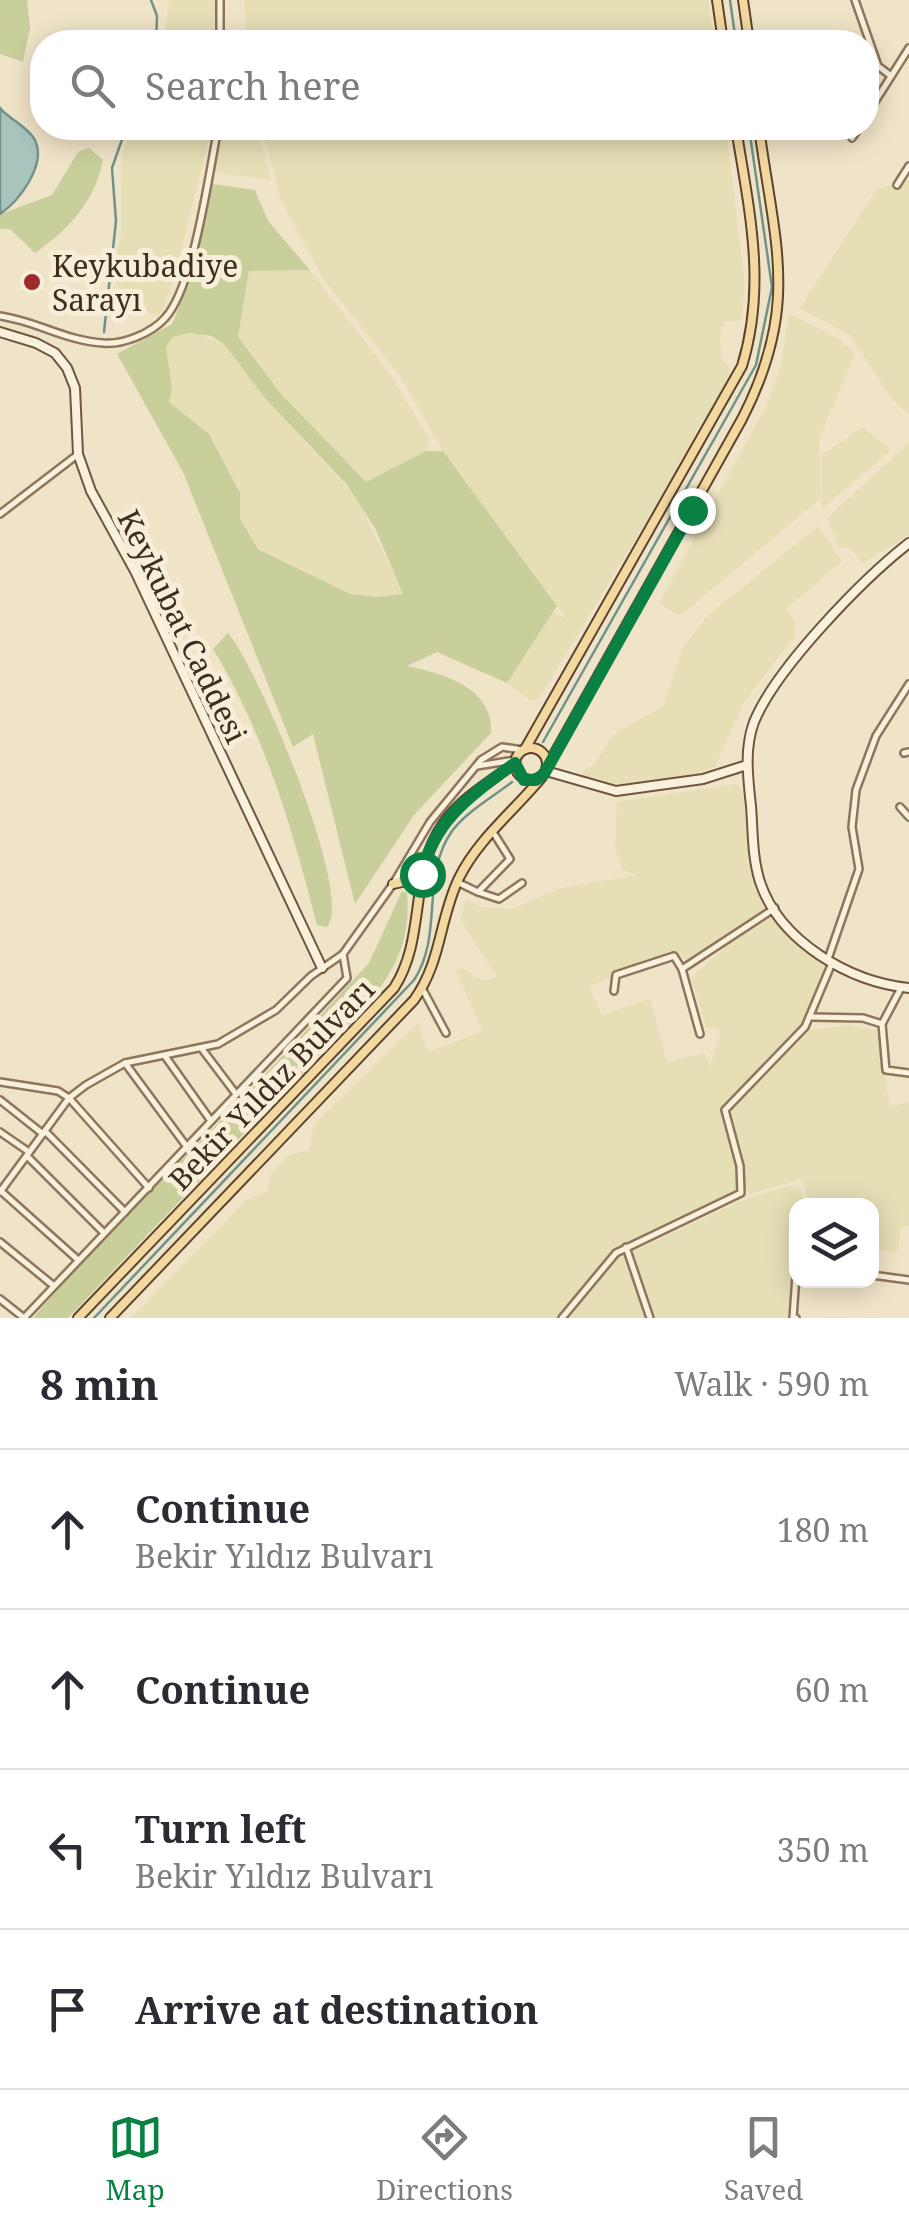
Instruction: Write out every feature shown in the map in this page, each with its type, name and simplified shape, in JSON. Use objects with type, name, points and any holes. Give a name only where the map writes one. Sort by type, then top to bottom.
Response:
[{"type":"main road","points":[[717,0],[721,30]]},
{"type":"main road","points":[[743,0],[747,30]]},
{"type":"main road","points":[[515,762],[524,780],[545,772],[541,751],[524,750],[742,366],[754,320],[758,277],[738,140]]},
{"type":"main road","name":"Bekir Yıldız Bulvarı","points":[[110,1318],[422,988],[438,956],[457,882],[493,832],[545,772],[742,419],[769,359],[782,280],[762,140]]},
{"type":"main road","name":"Bekir Yıldız Bulvarı","points":[[78,1318],[394,988],[412,950],[430,848],[444,822],[524,750]]},
{"type":"main road","points":[[394,884],[407,881],[420,890]]},
{"type":"street","points":[[220,0],[220,30]]},
{"type":"street","points":[[855,0],[865,30]]},
{"type":"street","points":[[879,95],[909,48]]},
{"type":"street","points":[[879,66],[891,76]]},
{"type":"street","points":[[0,316],[22,319],[66,338],[105,344],[133,338],[162,322],[174,304],[192,249],[215,140]]},
{"type":"street","points":[[897,185],[909,166]]},
{"type":"street","name":"Keykubat Caddesi","points":[[0,332],[36,342],[55,353],[68,368],[75,388],[78,454],[91,491],[135,571],[322,968]]},
{"type":"street","points":[[0,514],[78,454]]},
{"type":"street","points":[[909,542],[883,563],[773,688],[755,721],[746,765],[758,872],[775,908],[830,961],[856,978],[905,988],[882,1024],[886,1070],[909,1073]]},
{"type":"street","points":[[562,1318],[598,1270],[626,1247],[741,1193],[740,1166],[725,1110],[812,1017],[859,869],[852,827],[856,790],[876,736],[909,684]]},
{"type":"street","points":[[78,1260],[2,1187],[70,1098],[126,1064],[202,1049],[262,1021],[343,954],[394,884],[430,822],[475,768],[497,748],[524,750]]},
{"type":"street","points":[[475,768],[489,761],[515,762]]},
{"type":"street","points":[[545,772],[591,788],[616,791],[703,779],[746,765]]},
{"type":"street","points":[[900,807],[909,817]]},
{"type":"street","points":[[478,892],[510,859],[493,832]]},
{"type":"street","points":[[457,882],[499,898],[522,883]]},
{"type":"street","points":[[682,969],[775,908]]},
{"type":"street","points":[[0,1300],[24,1318],[347,978],[343,954]]},
{"type":"street","points":[[614,991],[616,975],[671,956],[682,969],[700,1034]]},
{"type":"street","points":[[422,988],[446,1033]]},
{"type":"street","points":[[812,1017],[863,1018],[882,1024]]},
{"type":"street","points":[[202,1049],[236,1094]]},
{"type":"street","points":[[164,1056],[211,1122]]},
{"type":"street","points":[[126,1064],[187,1147]]},
{"type":"street","points":[[0,1082],[58,1091],[70,1098],[149,1188]]},
{"type":"street","points":[[0,1100],[44,1132],[125,1212]]},
{"type":"street","points":[[0,1132],[28,1154],[104,1233]]},
{"type":"street","points":[[0,1242],[54,1286]]},
{"type":"street","points":[[626,1247],[650,1318]]},
{"type":"street","points":[[879,1276],[909,1280]]},
{"type":"street","points":[[794,1318],[795,1288]]},
{"type":"shaded area","points":[[169,0],[217,0],[215,30],[165,30]]},
{"type":"shaded area","points":[[244,0],[708,0],[712,30],[246,30]]},
{"type":"shaded area","points":[[127,140],[209,140],[173,282],[162,311],[156,316],[127,304],[113,275],[122,229],[121,161]]},
{"type":"shaded area","points":[[219,140],[261,140],[271,180],[211,172]]},
{"type":"shaded area","points":[[265,140],[727,140],[745,286],[741,321],[725,321],[720,335],[722,358],[731,370],[725,391],[538,700],[530,700],[507,683],[553,613],[566,618],[443,451],[400,376],[324,280],[281,201]]},
{"type":"shaded area","points":[[909,180],[909,415],[891,398],[850,335],[800,308],[877,189]]},
{"type":"shaded area","points":[[310,270],[390,374],[430,440],[426,451],[366,483],[281,394],[237,332],[249,271]]},
{"type":"shaded area","points":[[789,313],[842,341],[855,354],[819,439],[821,498],[681,615],[674,613],[659,603],[766,406],[781,366]]},
{"type":"shaded area","points":[[196,333],[224,344],[264,397],[356,497],[404,594],[350,594],[255,546],[240,519],[240,493],[210,434],[169,402],[166,345],[173,337]]},
{"type":"shaded area","points":[[863,427],[891,450],[822,509],[822,455]]},
{"type":"shaded area","points":[[909,443],[909,535],[862,563],[850,548],[839,547],[827,518]]},
{"type":"shaded area","points":[[818,526],[842,561],[786,609],[795,622],[794,637],[744,702],[715,767],[663,782],[611,788],[575,777],[594,764],[615,733],[663,707],[682,650],[706,617]]},
{"type":"shaded area","points":[[736,784],[745,794],[748,861],[765,913],[689,960],[676,954],[589,986],[602,1015],[650,999],[667,1062],[705,1053],[710,1067],[721,1030],[706,1027],[691,978],[727,946],[771,918],[827,970],[803,1028],[723,1109],[728,1121],[732,1108],[811,1030],[849,1025],[877,1031],[890,1107],[909,1102],[909,1225],[901,1228],[898,1252],[879,1250],[879,1198],[807,1198],[802,1179],[749,1194],[744,1183],[742,1193],[616,1253],[562,1318],[131,1318],[245,1201],[268,1191],[271,1173],[289,1155],[309,1150],[314,1124],[418,1023],[428,1052],[483,1031],[455,969],[465,969],[484,981],[497,977],[460,919],[466,899],[481,907],[512,909],[561,888],[637,875],[623,870],[615,849],[617,802]]},
{"type":"shaded area","points":[[792,1185],[801,1189],[803,1198],[789,1198],[788,1318],[569,1318],[617,1259],[743,1200]]},
{"type":"green space","points":[[0,0],[27,0],[30,28],[23,62],[0,54]]},
{"type":"green space","points":[[89,148],[103,160],[99,175],[87,202],[58,235],[35,253],[10,229],[0,229],[0,214],[52,195],[78,152]]},
{"type":"green space","points":[[212,184],[255,190],[268,221],[310,270],[249,271],[238,336],[281,394],[366,482],[426,451],[443,451],[557,606],[507,683],[437,652],[407,666],[449,678],[475,693],[490,717],[491,733],[414,815],[355,904],[313,734],[293,747],[183,472],[117,354],[172,324],[194,272]],"holes":[[[189,333],[211,336],[224,344],[264,397],[347,485],[375,528],[403,594],[350,594],[258,549],[240,519],[240,493],[209,434],[169,402],[172,388],[166,347],[173,337]]]},
{"type":"green space","points":[[228,633],[260,688],[316,829],[332,907],[327,927],[317,925],[262,748],[213,649]]},
{"type":"green space","points":[[402,891],[407,893],[408,910],[400,953],[368,1004],[68,1318],[33,1318],[91,1252],[369,963]]},
{"type":"water","points":[[0,108],[30,133],[38,150],[29,182],[0,214]]},
{"type":"waterway","points":[[151,0],[157,16],[156,30]]},
{"type":"waterway","points":[[730,0],[734,30]]},
{"type":"waterway","points":[[104,332],[116,221],[112,168],[122,140]]},
{"type":"waterway","points":[[543,742],[756,365],[772,287],[751,140]]},
{"type":"waterway","points":[[94,1318],[414,980],[428,944],[442,849],[465,817],[512,782]]},
{"type":"place","name":"Keykubadiye Sarayı","points":[[32,282]]},
{"type":"route","points":[[422,874],[439,830],[465,800],[515,763],[518,776],[524,780],[542,777],[692,510]]}]
